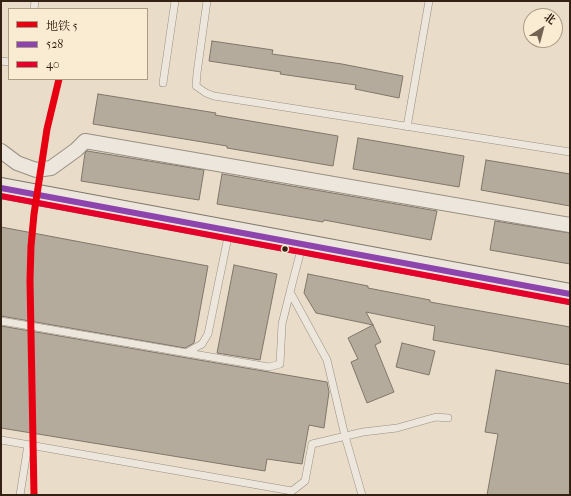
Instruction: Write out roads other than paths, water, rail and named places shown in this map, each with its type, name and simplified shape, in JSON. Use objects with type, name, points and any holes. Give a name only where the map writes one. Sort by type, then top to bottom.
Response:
[{"type":"street","points":[[1,152],[17,163],[36,170],[51,168],[70,155],[85,141],[570,224]]},
{"type":"street","points":[[34,193],[36,170]]},
{"type":"street","points":[[1,188],[570,294]]},
{"type":"lane","points":[[163,83],[176,1]]},
{"type":"lane","points":[[207,1],[196,86],[206,93],[214,96],[570,152]]},
{"type":"lane","points":[[407,126],[429,1]]},
{"type":"lane","points":[[186,353],[202,344],[208,334],[229,230]]},
{"type":"lane","points":[[1,321],[269,367],[280,364],[282,324],[302,244]]},
{"type":"lane","points":[[290,292],[327,360],[345,436],[362,495]]},
{"type":"lane","points":[[1,440],[292,491],[305,481],[312,444],[363,432],[398,428],[436,418],[448,418]]},
{"type":"lane","points":[[20,495],[28,445]]},
{"type":"metro line","name":"5","points":[[34,495],[30,280],[31,246],[34,214],[47,129],[59,80]]}]
